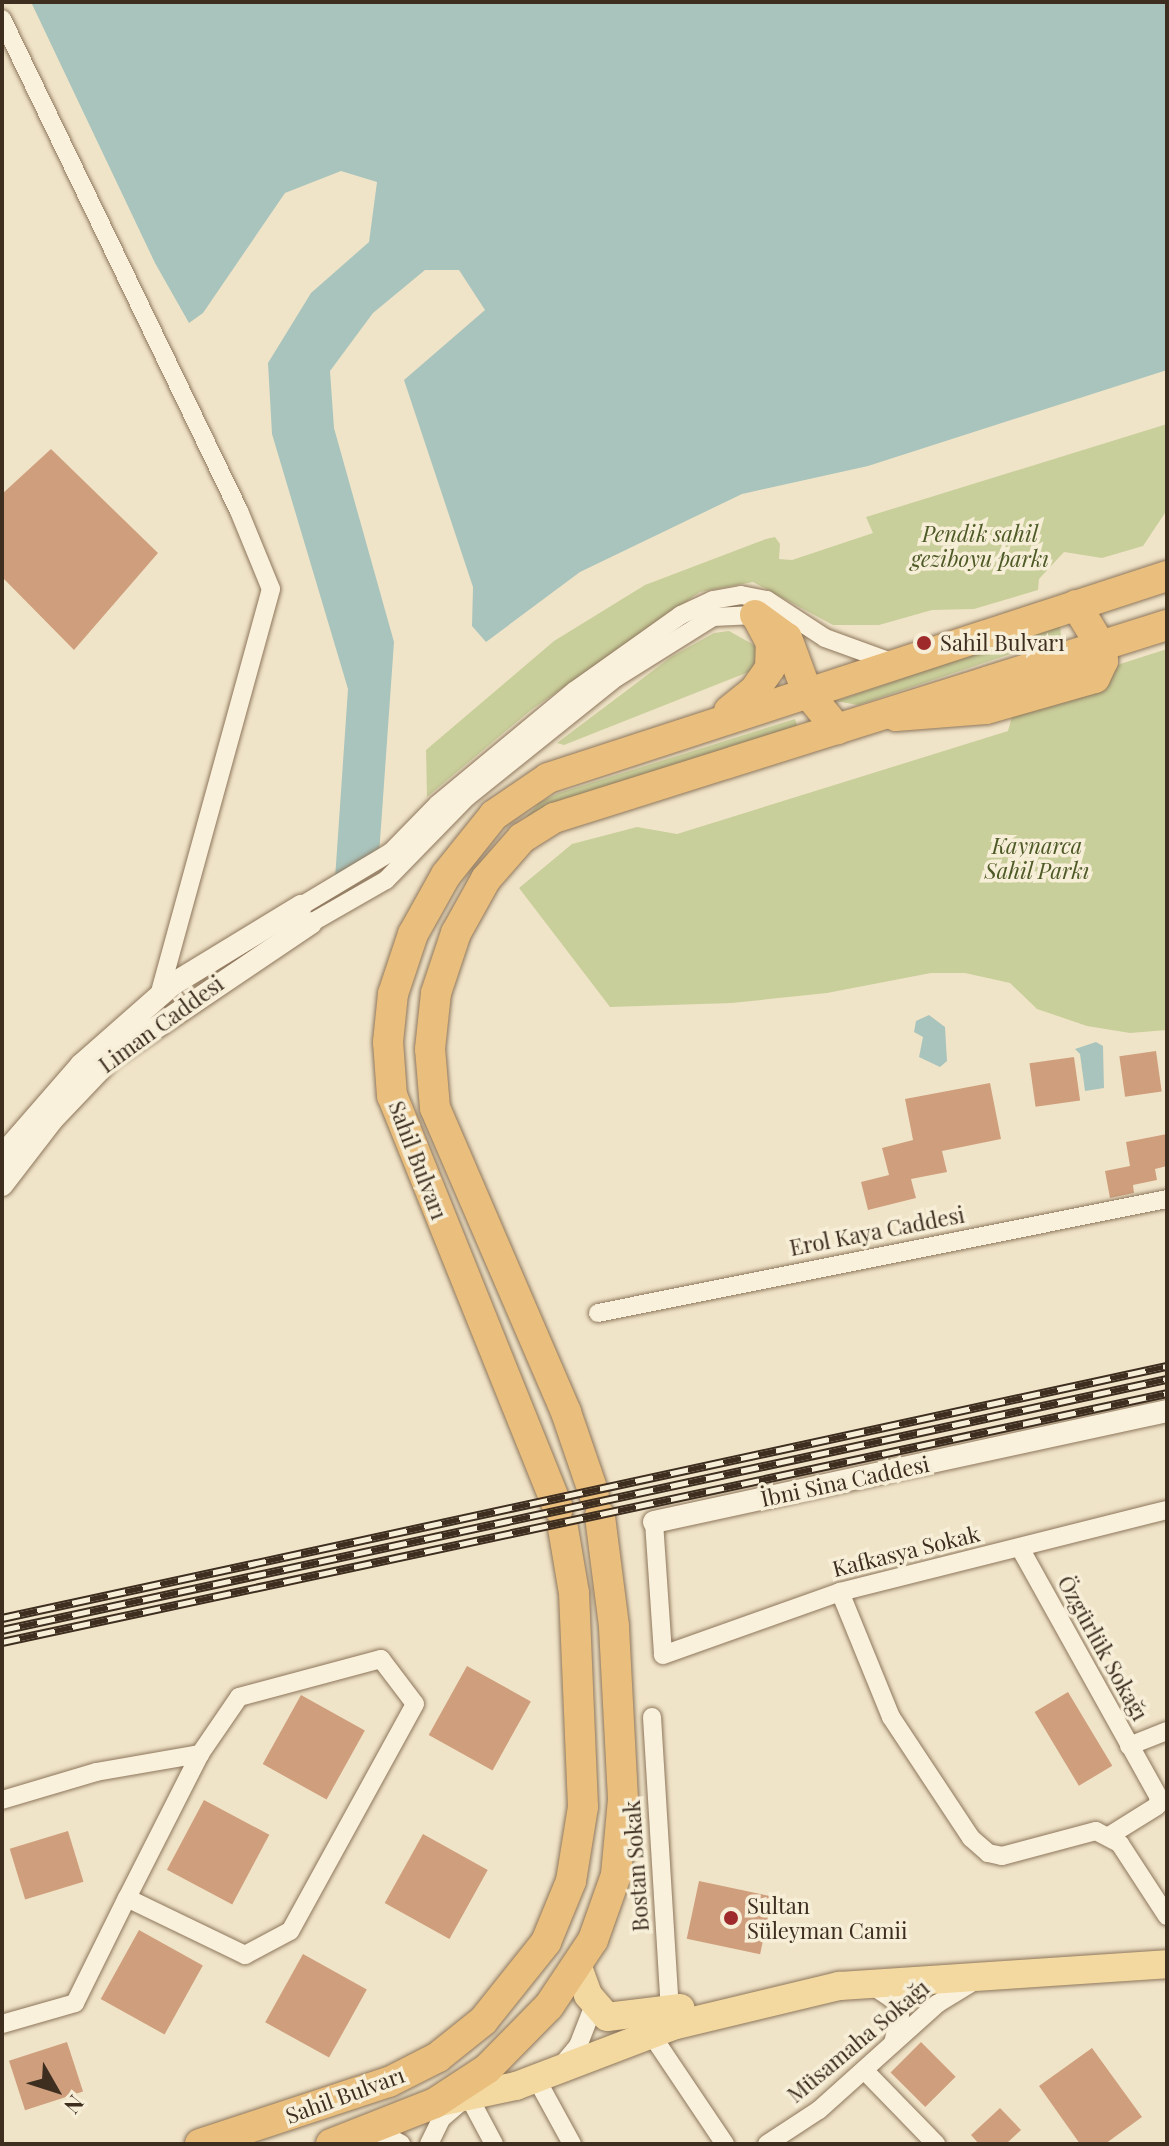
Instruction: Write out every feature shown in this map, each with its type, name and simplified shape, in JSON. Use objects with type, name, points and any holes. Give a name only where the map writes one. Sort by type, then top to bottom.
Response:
[{"type":"highway","name":"Sahil Bulvarı","points":[[200,2144],[389,2082],[438,2057],[483,2021],[546,1942],[571,1881],[583,1807],[575,1608],[561,1518],[398,1121],[388,1056],[393,994],[413,934],[446,875],[510,800],[548,778],[720,718],[1167,576]]},
{"type":"highway","points":[[1076,605],[1101,646],[1167,625]]},
{"type":"highway","points":[[755,615],[787,638],[807,692],[837,729]]},
{"type":"highway","points":[[720,718],[754,691],[770,668],[771,643],[755,615]]},
{"type":"highway","name":"Sahil Bulvarı","points":[[331,2144],[456,2101],[528,2031],[578,1967],[607,1906],[621,1839],[615,1641],[597,1505],[566,1412],[435,1108],[431,1022],[445,961],[486,879],[537,828],[870,717],[937,717],[1095,678],[1103,661],[1101,646]]},
{"type":"main road","points":[[578,1967],[594,2005],[607,2017],[622,2019],[670,2011],[831,1969],[1167,1948]]},
{"type":"main road","points":[[456,2101],[546,2076],[651,2034],[755,2005],[868,1983],[1167,1964]]},
{"type":"street","points":[[2,19],[239,511],[271,589],[158,999]]},
{"type":"street","points":[[306,914],[391,852],[446,796],[574,691],[681,615],[713,600],[741,595],[767,600],[825,638],[897,664]]},
{"type":"street","points":[[306,914],[376,885],[467,797],[617,677],[713,617],[755,615]]},
{"type":"street","name":"Liman Caddesi","points":[[2,1156],[74,1072],[206,959],[306,914]]},
{"type":"street","name":"Liman Caddesi","points":[[2,1185],[52,1120],[111,1058],[306,914]]},
{"type":"street","name":"Erol Kaya Caddesi","points":[[598,1313],[1167,1199]]},
{"type":"street","name":"İbni Sina Caddesi","points":[[663,1655],[654,1522],[1167,1411]]},
{"type":"street","name":"Kafkasya Sokak","points":[[663,1655],[840,1592],[1167,1510]]},
{"type":"street","name":"Özgürlük Sokağı","points":[[1020,1548],[1159,1798],[1157,1806],[1109,1836]]},
{"type":"street","points":[[840,1592],[891,1717],[971,1838],[988,1853],[1002,1856],[1096,1831],[1109,1836],[1120,1844],[1167,1916]]},
{"type":"street","points":[[2,2024],[75,2003],[127,1898],[200,1754],[239,1697],[381,1659],[415,1704],[290,1931],[245,1955],[127,1898]]},
{"type":"street","name":"Bostan Sokak","points":[[652,1717],[670,2011]]},
{"type":"street","points":[[1129,1746],[1167,1731]]},
{"type":"street","points":[[2,1800],[96,1772],[200,1754]]},
{"type":"street","name":"Müsamaha Sokağı","points":[[767,2144],[819,2110],[937,2004],[982,1977]]},
{"type":"street","points":[[868,1983],[895,2001],[900,2015],[891,2047]]},
{"type":"street","points":[[572,2144],[546,2076],[578,2046],[594,2005]]},
{"type":"street","points":[[651,2034],[725,2144]]},
{"type":"street","points":[[865,2071],[936,2144]]},
{"type":"street","points":[[429,2144],[441,2119],[456,2101],[494,2144]]},
{"type":"street","points":[[373,2129],[401,2144]]},
{"type":"green space","name":"Pendik sahil geziboyu parkı","points":[[1167,424],[1167,510],[1143,546],[1102,558],[1064,552],[1039,579],[1038,590],[974,609],[932,610],[879,625],[833,625],[753,582],[700,592],[531,710],[427,797],[426,750],[554,641],[645,585],[775,537],[780,544],[779,559],[792,560],[873,533],[866,517]]},
{"type":"green space","points":[[1060,625],[1061,637],[858,705],[836,701]]},
{"type":"green space","points":[[729,631],[754,645],[758,655],[751,671],[564,745],[557,743],[671,657],[714,633]]},
{"type":"green space","name":"Kaynarca Sahil Parkı","points":[[1167,649],[1167,1030],[1130,1033],[1087,1026],[1037,1009],[1010,983],[965,973],[931,973],[827,993],[732,1003],[610,1007],[519,888],[572,844],[637,827],[677,834],[1008,731],[1014,710],[1089,674]]},
{"type":"green space","points":[[795,719],[798,728],[526,817],[540,802],[559,793]]},
{"type":"water","points":[[31,2],[1167,2],[1167,370],[868,466],[742,494],[580,572],[486,642],[472,626],[473,587],[404,380],[485,310],[459,270],[425,270],[373,313],[330,371],[334,428],[394,642],[379,855],[335,879],[348,689],[272,434],[268,363],[311,293],[369,242],[377,182],[341,171],[285,193],[203,313],[189,323],[155,263]]},
{"type":"water","points":[[929,1015],[945,1027],[947,1061],[940,1067],[919,1057],[923,1037],[914,1032],[916,1021]]},
{"type":"water","points":[[1096,1042],[1103,1046],[1104,1088],[1085,1091],[1080,1054],[1075,1049]]},
{"type":"building","points":[[51,449],[158,553],[74,650],[2,577],[2,494]]},
{"type":"building","points":[[1156,1051],[1162,1092],[1125,1097],[1119,1056]]},
{"type":"building","points":[[1074,1057],[1080,1101],[1036,1107],[1029,1063]]},
{"type":"building","points":[[990,1083],[1001,1139],[942,1151],[947,1172],[911,1179],[916,1198],[868,1210],[861,1182],[889,1175],[882,1148],[913,1140],[905,1099]]},
{"type":"building","points":[[1167,1134],[1167,1166],[1155,1169],[1157,1180],[1133,1185],[1134,1193],[1110,1198],[1105,1171],[1130,1166],[1126,1142]]},
{"type":"building","points":[[467,1666],[531,1701],[493,1770],[429,1735]]},
{"type":"building","points":[[1068,1692],[1112,1766],[1079,1786],[1035,1712]]},
{"type":"building","points":[[301,1695],[365,1730],[327,1799],[263,1764]]},
{"type":"building","points":[[204,1800],[269,1835],[232,1904],[167,1870]]},
{"type":"building","points":[[68,1831],[83,1882],[25,1900],[10,1849]]},
{"type":"building","points":[[423,1834],[488,1870],[449,1939],[385,1903]]},
{"type":"building","name":"Sultan Süleyman Camii","points":[[699,1881],[772,1897],[760,1954],[687,1939]]},
{"type":"building","points":[[139,1930],[203,1965],[165,2034],[101,1999]]},
{"type":"building","points":[[303,1954],[367,1989],[329,2058],[265,2022]]},
{"type":"building","points":[[67,2042],[83,2091],[25,2110],[9,2061]]},
{"type":"building","points":[[921,2042],[956,2077],[925,2107],[891,2072]]},
{"type":"building","points":[[1092,2048],[1142,2117],[1105,2144],[1080,2144],[1039,2086]]},
{"type":"building","points":[[1000,2108],[1021,2130],[1006,2144],[979,2144],[971,2135]]},
{"type":"railway","points":[[2,1618],[1167,1366]]},
{"type":"railway","points":[[2,1630],[1167,1379]]},
{"type":"railway","points":[[2,1642],[1167,1393]]},
{"type":"place","name":"Sahil Bulvarı","points":[[924,643]]},
{"type":"place","name":"Sultan Süleyman Camii","points":[[731,1918]]}]
